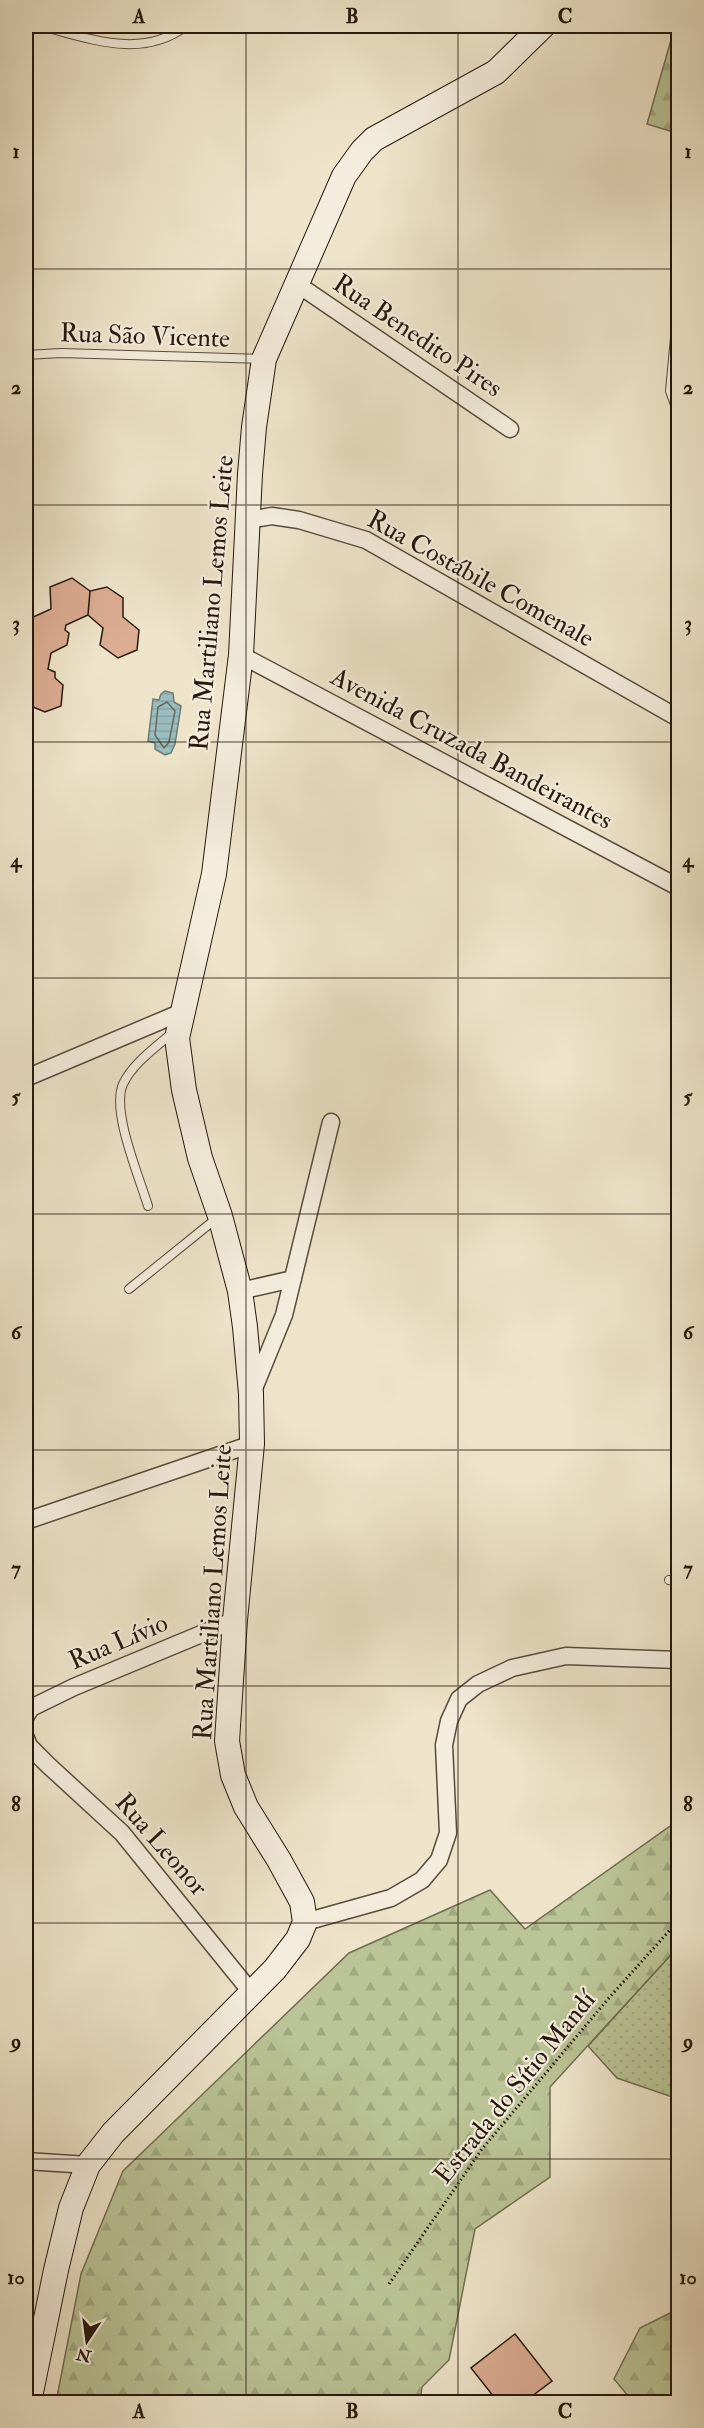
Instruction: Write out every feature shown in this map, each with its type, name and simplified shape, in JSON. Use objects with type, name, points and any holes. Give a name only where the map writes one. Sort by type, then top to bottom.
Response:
[{"type":"street","name":"Rua Martiliano Lemos Leite","points":[[305,1922],[302,1902],[246,1807],[234,1775],[227,1741],[235,1620],[252,1444],[251,1394],[240,1291],[220,1216],[200,1158],[184,1090],[177,1038],[214,874],[241,655],[254,427],[264,359],[344,176],[362,151],[375,139],[496,72],[543,26]]},
{"type":"street","name":"Rua Benedito Pires","points":[[297,284],[510,429]]},
{"type":"street","name":"Rua Costábile Comenale","points":[[248,520],[272,516],[299,520],[366,540],[678,718]]},
{"type":"street","name":"Avenida Cruzada Bandeirantes","points":[[241,655],[678,887]]},
{"type":"street","points":[[26,1078],[181,1019]]},
{"type":"street","name":"Rua Martiliano Lemos Leite","points":[[251,1394],[275,1340],[293,1280],[331,1122]]},
{"type":"street","points":[[240,1291],[293,1280]]},
{"type":"street","points":[[26,1521],[252,1444]]},
{"type":"street","name":"Rua Lívio","points":[[26,1716],[31,1708],[74,1687],[235,1620]]},
{"type":"street","points":[[29,2403],[71,2208],[88,2165],[112,2133],[275,1969],[298,1940],[305,1922],[391,1898],[422,1880],[439,1860],[448,1833],[444,1745],[449,1721],[459,1699],[478,1684],[512,1668],[566,1656],[678,1660]]},
{"type":"street","name":"Rua Leonor","points":[[26,1738],[29,1746],[42,1759],[122,1833],[251,1992]]},
{"type":"street","points":[[26,2161],[88,2165]]},
{"type":"lane","points":[[40,26],[112,44],[151,43],[174,34],[186,26]]},
{"type":"lane","points":[[678,305],[670,391],[678,413]]},
{"type":"lane","name":"Rua São Vicente","points":[[26,355],[61,353],[264,359]]},
{"type":"lane","points":[[148,1206],[119,1112],[119,1095],[129,1073],[181,1019]]},
{"type":"lane","points":[[129,1289],[220,1216]]},
{"type":"path","name":"Estrada do Sítio Mandí","points":[[389,2284],[482,2149],[608,1999],[678,1922]]},
{"type":"green space","points":[[675,26],[678,26],[678,131],[676,133],[647,124]]},
{"type":"green space","points":[[678,1735],[678,1947],[550,2087],[550,2177],[475,2229],[449,2360],[422,2387],[420,2402],[56,2402],[81,2274],[123,2171],[349,1953],[490,1890],[525,1929],[677,1821],[674,1740]]},
{"type":"green space","points":[[678,1947],[678,2099],[617,2078],[588,2046]]},
{"type":"green space","points":[[678,2309],[678,2402],[633,2402],[614,2379],[640,2328]]},
{"type":"water","points":[[165,691],[173,693],[174,702],[181,706],[175,744],[171,753],[165,755],[155,749],[155,743],[148,741],[153,699],[159,700]]},
{"type":"building","points":[[72,578],[90,591],[88,615],[66,625],[65,630],[69,633],[67,645],[51,653],[48,669],[55,672],[55,678],[63,685],[61,706],[45,712],[26,704],[26,640],[30,638],[31,618],[51,609],[50,587]]},
{"type":"building","points":[[107,587],[123,598],[123,617],[139,630],[137,650],[118,658],[100,645],[103,628],[88,615],[90,591]]},
{"type":"building","points":[[515,2334],[552,2381],[524,2402],[498,2402],[471,2368]]}]
